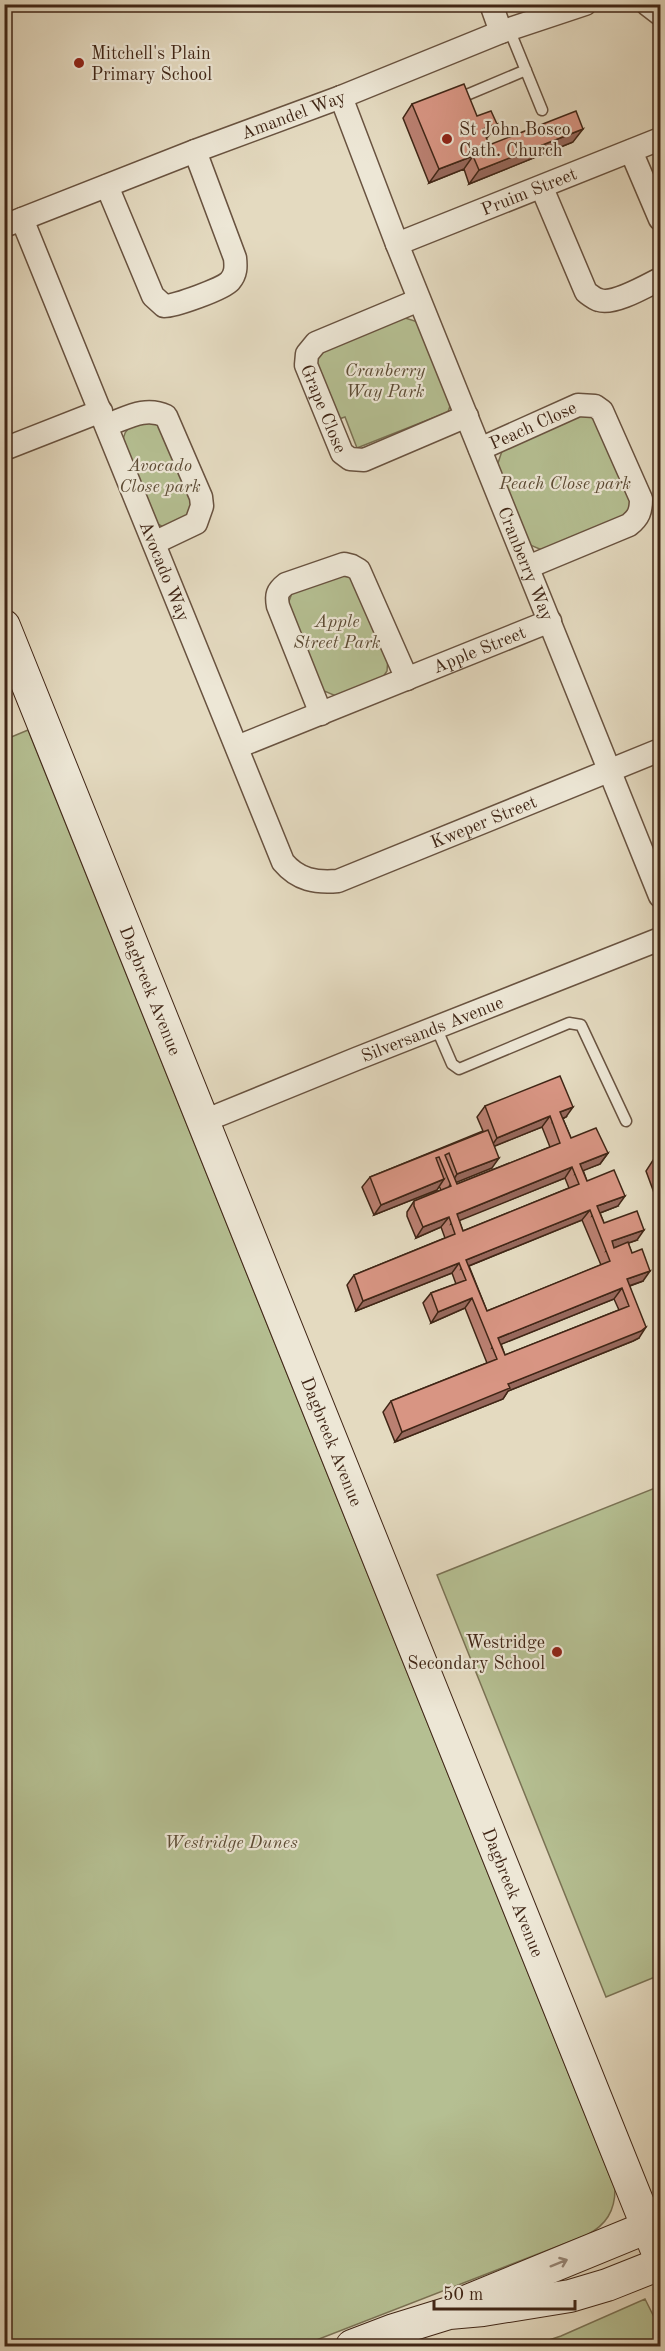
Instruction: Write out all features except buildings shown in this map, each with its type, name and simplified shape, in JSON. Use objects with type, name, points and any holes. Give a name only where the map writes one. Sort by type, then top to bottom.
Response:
[{"type":"street","points":[[491,4],[505,31]]},
{"type":"street","name":"Amandel Way","points":[[13,223],[505,31],[585,4]]},
{"type":"street","points":[[647,4],[660,14]]},
{"type":"street","name":"Cranberry Way","points":[[340,97],[419,300],[660,896]]},
{"type":"street","name":"Pruim Street","points":[[397,244],[543,188],[660,139]]},
{"type":"street","points":[[107,186],[153,296],[164,306],[174,306],[225,285],[236,271],[235,258],[195,151]]},
{"type":"street","points":[[632,151],[660,219]]},
{"type":"street","points":[[543,188],[586,292],[598,300],[607,301],[660,279]]},
{"type":"street","name":"Avocado Way","points":[[13,223],[104,418],[283,862],[290,870],[305,879]]},
{"type":"street","name":"Grape Close","points":[[419,300],[316,343],[308,354],[306,365],[342,453],[350,459],[364,460],[466,416]]},
{"type":"street","name":"Peach Close","points":[[480,449],[578,405],[595,406],[602,411],[641,499],[641,510],[637,519],[629,525],[528,567]]},
{"type":"street","points":[[4,449],[104,418],[145,411],[153,411],[166,416],[201,497],[202,506],[196,523],[154,543]]},
{"type":"street","points":[[321,714],[278,606],[278,590],[286,584],[344,564],[359,570],[407,679]]},
{"type":"street","name":"Apple Street","points":[[237,747],[550,621]]},
{"type":"street","name":"Dagbreek Avenue","points":[[4,626],[654,2225],[660,2258]]},
{"type":"street","name":"Kweper Street","points":[[305,879],[324,882],[338,881],[660,750]]},
{"type":"street","name":"Silversands Avenue","points":[[204,1122],[660,939]]},
{"type":"street","points":[[449,2313],[471,2298],[654,2225]]},
{"type":"street","points":[[352,2346],[449,2313],[570,2296],[607,2285],[660,2264]]},
{"type":"lane","points":[[505,31],[526,70],[543,110]]},
{"type":"lane","points":[[469,94],[526,70]]},
{"type":"lane","points":[[436,1027],[454,1067],[459,1069],[569,1023],[578,1023],[584,1028],[626,1122]]},
{"type":"green space","name":"Cranberry Way Park","points":[[402,317],[418,322],[451,403],[448,412],[357,448],[345,417],[336,420],[315,360],[321,351]]},
{"type":"green space","name":"Peach Close park","points":[[581,416],[592,416],[632,497],[628,516],[542,550],[530,545],[497,466],[502,451],[511,445]]},
{"type":"green space","name":"Avocado Close park","points":[[158,421],[195,502],[193,515],[163,527],[158,524],[123,443],[126,431],[130,427],[140,423]]},
{"type":"green space","name":"Apple Street Park","points":[[335,573],[353,577],[388,658],[387,671],[383,677],[336,696],[324,691],[320,686],[288,604],[292,593]]},
{"type":"green space","name":"Westridge Dunes","points":[[28,730],[615,2189],[615,2197],[608,2216],[599,2227],[587,2235],[301,2346],[5,2346],[4,740]]},
{"type":"green space","points":[[660,1486],[660,1975],[606,1997],[437,1575]]},
{"type":"green space","points":[[645,2299],[660,2329],[660,2346],[531,2346],[561,2336]]},
{"type":"place","name":"Mitchell's Plain Primary School","points":[[79,63]]},
{"type":"place","name":"St John Bosco Cath. Church","points":[[447,139]]},
{"type":"place","name":"Westridge Secondary School","points":[[557,1652]]}]
